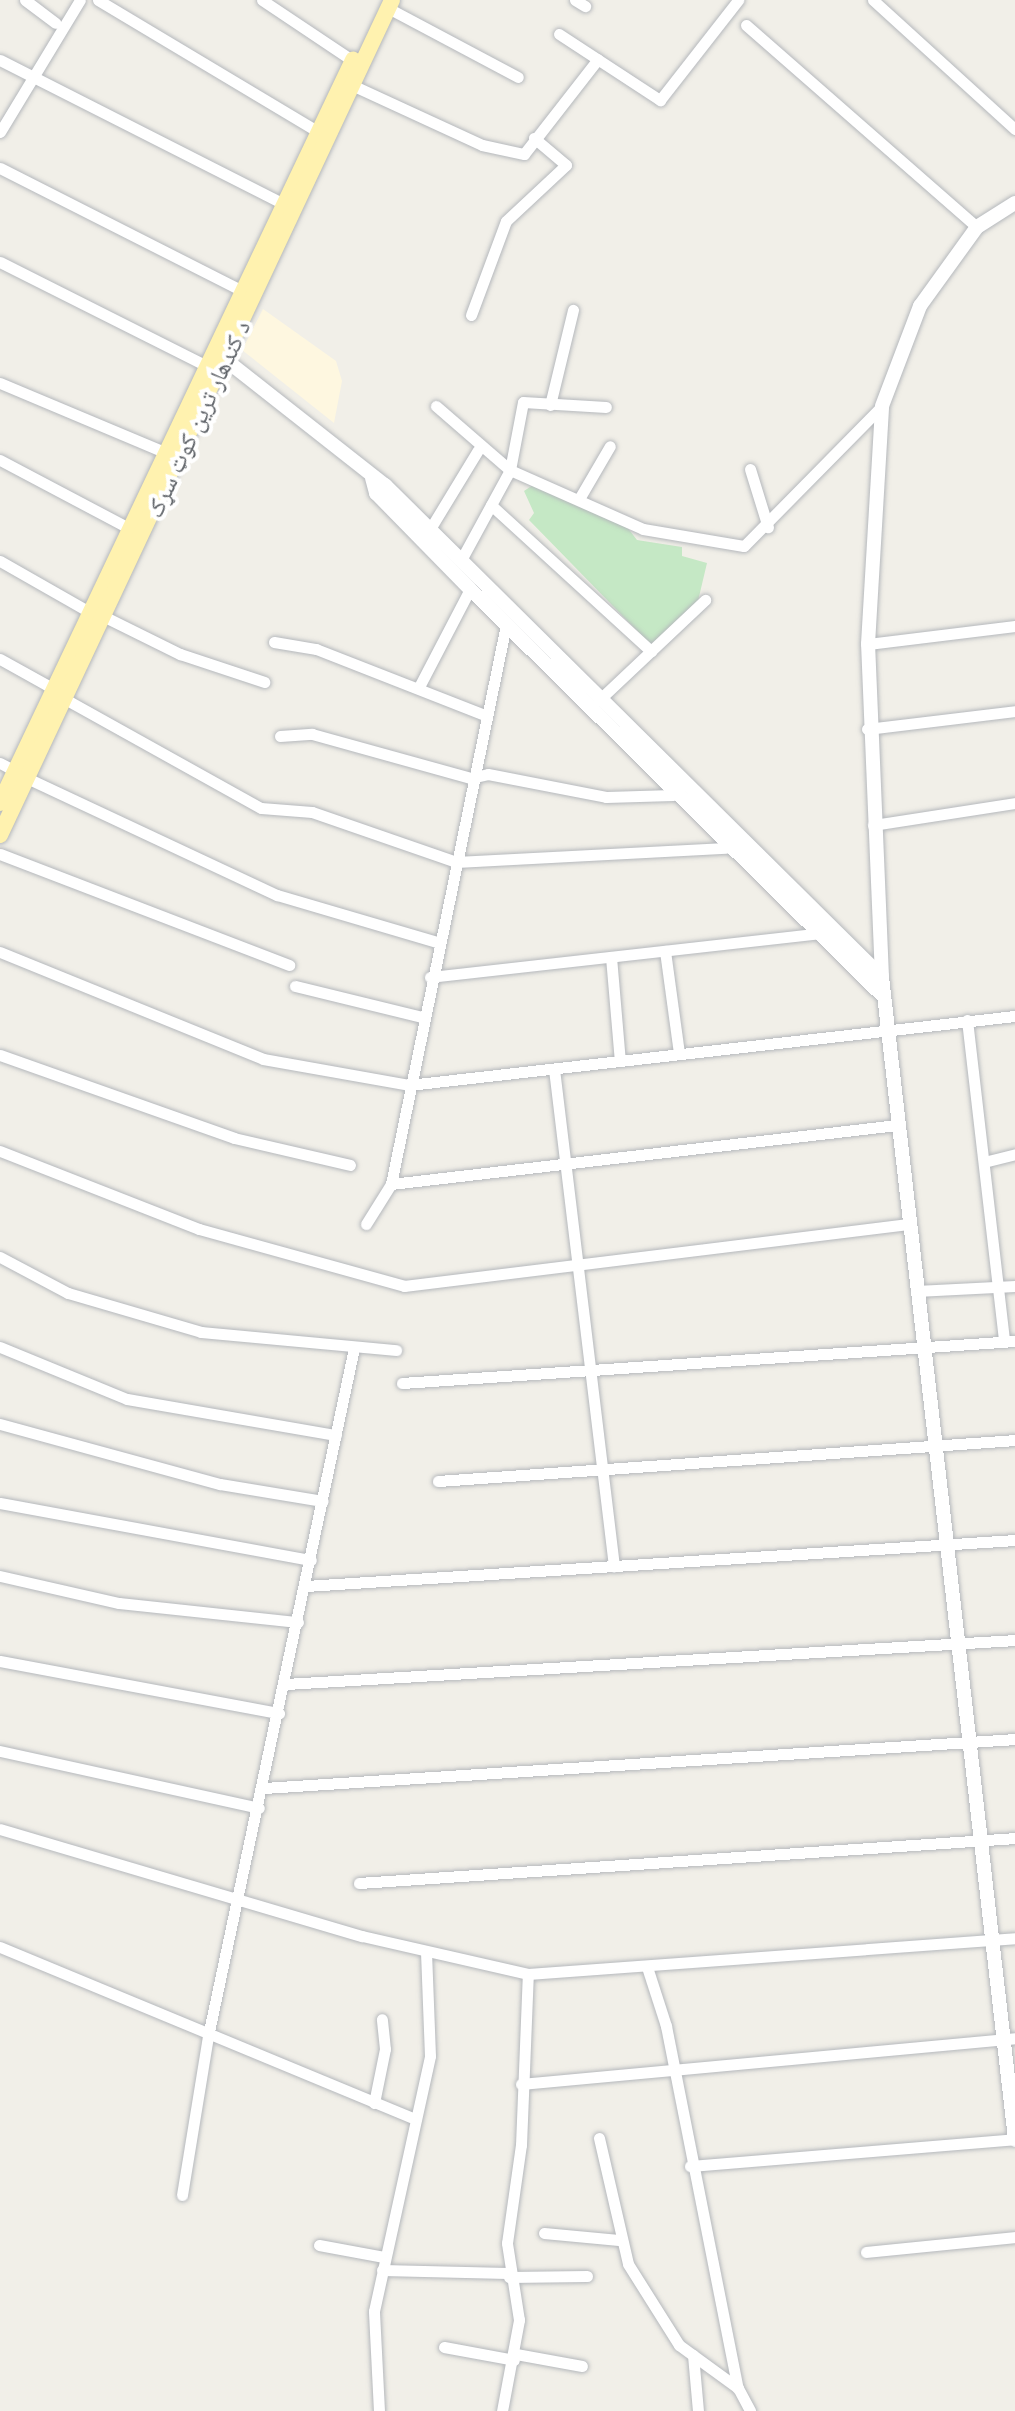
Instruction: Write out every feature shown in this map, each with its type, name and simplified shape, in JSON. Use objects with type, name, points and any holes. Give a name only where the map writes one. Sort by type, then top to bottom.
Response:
[{"type":"main road","name":"د کندهار ترين کوټ سړک","points":[[0,835],[22,775],[218,360],[244,292],[284,204],[353,61],[387,3]]},
{"type":"main road","name":"د کندهار ترين کوټ سړک","points":[[98,615],[132,530],[146,516],[169,454],[354,86],[387,3]]},
{"type":"main road","points":[[1015,203],[977,227],[920,306],[882,406],[868,644],[867,729],[886,1026],[991,1939],[1009,2039],[1015,2139]]},
{"type":"main road","points":[[218,360],[372,478],[430,529],[599,700],[882,977]]},
{"type":"main road","points":[[372,478],[376,493],[673,795],[884,997]]},
{"type":"main road","name":"د کندهار ترين کوټ سړک","points":[[0,803],[22,775]]},
{"type":"street","points":[[25,0],[55,23]]},
{"type":"street","points":[[0,132],[35,80],[80,0]]},
{"type":"street","points":[[98,0],[320,133]]},
{"type":"street","points":[[262,0],[353,61]]},
{"type":"street","points":[[559,34],[660,100],[738,0]]},
{"type":"street","points":[[873,0],[1015,129]]},
{"type":"street","points":[[387,3],[518,77]]},
{"type":"street","points":[[746,25],[977,227]]},
{"type":"street","points":[[354,86],[482,145],[524,154],[598,59]]},
{"type":"street","points":[[0,60],[284,204]]},
{"type":"street","points":[[471,315],[506,221],[566,165],[534,138]]},
{"type":"street","points":[[0,168],[244,292]]},
{"type":"street","points":[[0,262],[218,360]]},
{"type":"street","points":[[550,405],[573,310]]},
{"type":"street","points":[[0,383],[169,454]]},
{"type":"street","points":[[461,560],[510,470],[523,402],[606,407]]},
{"type":"street","points":[[436,406],[478,450],[510,470],[643,529],[744,546],[768,527],[882,406]]},
{"type":"street","points":[[579,499],[610,446]]},
{"type":"street","points":[[430,529],[478,450]]},
{"type":"street","points":[[0,460],[132,530]]},
{"type":"street","points":[[750,469],[768,527]]},
{"type":"street","points":[[491,505],[651,651]]},
{"type":"street","points":[[0,561],[98,615],[180,654],[264,682]]},
{"type":"street","points":[[420,685],[470,589]]},
{"type":"street","points":[[599,700],[705,600]]},
{"type":"street","points":[[366,1224],[391,1184],[437,942],[456,862],[482,714],[506,625]]},
{"type":"street","points":[[868,644],[1015,626]]},
{"type":"street","points":[[274,642],[420,685],[482,714]]},
{"type":"street","points":[[0,659],[261,808],[312,812],[456,862],[726,848]]},
{"type":"street","points":[[867,729],[1015,711]]},
{"type":"street","points":[[280,736],[312,734],[471,778],[488,774],[606,797],[673,795]]},
{"type":"street","points":[[0,763],[277,895],[437,942]]},
{"type":"street","points":[[873,825],[1015,803]]},
{"type":"street","points":[[0,854],[289,965]]},
{"type":"street","points":[[430,977],[816,934]]},
{"type":"street","points":[[665,951],[679,1053]]},
{"type":"street","points":[[0,952],[263,1059],[409,1085],[886,1026],[1015,1016]]},
{"type":"street","points":[[611,957],[620,1061]]},
{"type":"street","points":[[295,986],[422,1017]]},
{"type":"street","points":[[402,1383],[1009,1341],[998,1287],[967,1020]]},
{"type":"street","points":[[0,1055],[234,1138],[350,1165]]},
{"type":"street","points":[[554,1069],[575,1263],[614,1566]]},
{"type":"street","points":[[391,1184],[897,1125]]},
{"type":"street","points":[[0,1151],[199,1229],[354,1277],[404,1286],[908,1224]]},
{"type":"street","points":[[984,1162],[1015,1154]]},
{"type":"street","points":[[0,1257],[68,1293],[201,1332],[396,1350]]},
{"type":"street","points":[[916,1291],[1015,1286]]},
{"type":"street","points":[[0,1347],[127,1399],[336,1435]]},
{"type":"street","points":[[182,2195],[208,2036],[264,1788],[354,1348]]},
{"type":"street","points":[[0,1424],[220,1484],[323,1501]]},
{"type":"street","points":[[438,1481],[1015,1440]]},
{"type":"street","points":[[0,1503],[311,1560]]},
{"type":"street","points":[[306,1586],[1015,1540]]},
{"type":"street","points":[[0,1576],[119,1603],[298,1622]]},
{"type":"street","points":[[286,1684],[1015,1640]]},
{"type":"street","points":[[0,1661],[279,1713]]},
{"type":"street","points":[[264,1788],[1015,1739]]},
{"type":"street","points":[[0,1751],[259,1808]]},
{"type":"street","points":[[0,1829],[426,1953],[528,1974],[1015,1938]]},
{"type":"street","points":[[359,1883],[1015,1838]]},
{"type":"street","points":[[0,1947],[208,2036],[416,2119]]},
{"type":"street","points":[[379,2411],[374,2311],[430,2056],[426,1953]]},
{"type":"street","points":[[647,1967],[675,2071],[690,2166],[738,2388],[750,2411]]},
{"type":"street","points":[[502,2411],[515,2357],[519,2320],[508,2275],[528,1974]]},
{"type":"street","points":[[374,2103],[385,2049],[382,2019]]},
{"type":"street","points":[[521,2084],[1009,2039]]},
{"type":"street","points":[[599,2138],[617,2191],[619,2240],[679,2345],[738,2388]]},
{"type":"street","points":[[690,2166],[1015,2139]]},
{"type":"street","points":[[544,2233],[619,2240]]},
{"type":"street","points":[[866,2252],[1015,2237]]},
{"type":"street","points":[[319,2245],[383,2264],[508,2275],[587,2276]]},
{"type":"street","points":[[444,2347],[582,2366]]},
{"type":"street","points":[[693,2355],[698,2411]]},
{"type":"shaded area","points":[[263,309],[336,361],[342,381],[334,423],[242,350]]},
{"type":"green space","points":[[533,485],[627,527],[637,540],[682,547],[682,556],[707,563],[698,601],[651,645],[529,520],[534,513],[524,491]]}]
